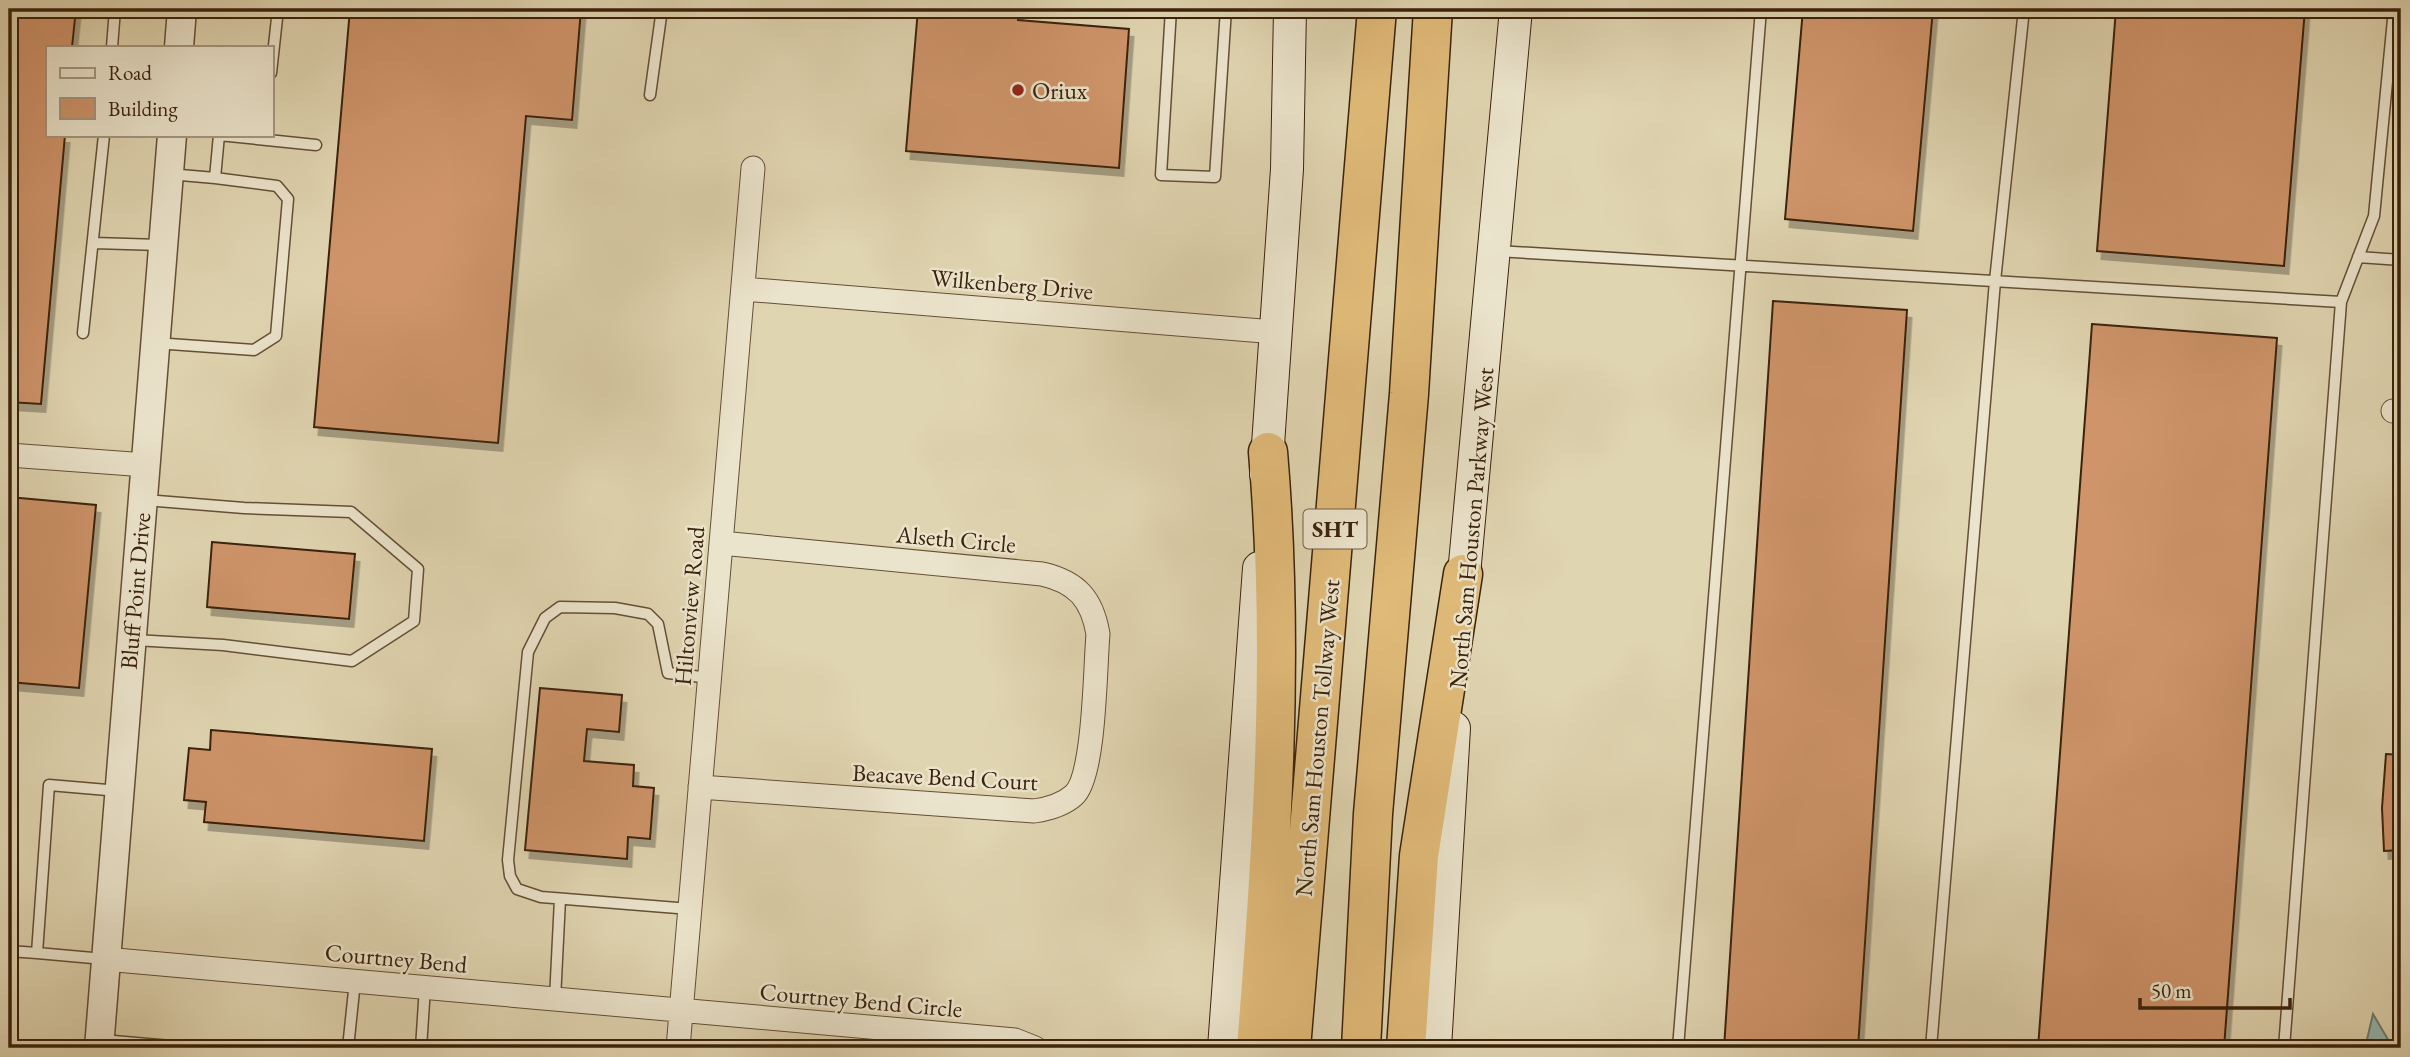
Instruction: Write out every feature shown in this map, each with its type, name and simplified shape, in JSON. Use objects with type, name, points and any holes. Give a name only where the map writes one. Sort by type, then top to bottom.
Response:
[{"type":"highway","name":"North Sam Houston Tollway West","points":[[1291,1048],[1377,9]]},
{"type":"highway","name":"SHT","points":[[1361,1048],[1373,814],[1409,394],[1433,9]]},
{"type":"highway","points":[[1256,1048],[1271,869],[1274,752],[1275,538],[1268,452]]},
{"type":"highway","points":[[1406,1048],[1419,856],[1464,574]]},
{"type":"main road","points":[[1224,1048],[1287,169],[1290,9]]},
{"type":"main road","name":"North Sam Houston Parkway West","points":[[1435,1048],[1464,574],[1516,9]]},
{"type":"street","points":[[179,46],[183,9]]},
{"type":"street","name":"Bluff Point Drive","points":[[99,1044],[172,136]]},
{"type":"street","name":"Hiltonview Road","points":[[678,1048],[753,168]]},
{"type":"street","name":"Wilkenberg Drive","points":[[743,289],[1276,332]]},
{"type":"street","points":[[9,455],[146,465]]},
{"type":"street","name":"Alseth Circle","points":[[721,543],[1042,574],[1060,578],[1075,587],[1087,599],[1095,615],[1098,634],[1094,689]]},
{"type":"street","name":"Beacave Bend Court","points":[[700,787],[1034,811],[1051,809],[1076,794],[1088,765],[1094,689]]},
{"type":"street","name":"Courtney Bend","points":[[105,959],[681,1010]]},
{"type":"street","name":"Courtney Bend Circle","points":[[681,1010],[1015,1040],[1035,1048]]},
{"type":"lane","points":[[112,46],[116,9]]},
{"type":"lane","points":[[273,55],[278,9]]},
{"type":"lane","points":[[650,95],[662,9]]},
{"type":"lane","points":[[1171,9],[1161,176],[1216,177],[1226,9]]},
{"type":"lane","points":[[1678,1048],[1761,9]]},
{"type":"lane","points":[[1931,1048],[1996,281],[2024,9]]},
{"type":"lane","points":[[2284,1048],[2341,302],[2374,216],[2394,9]]},
{"type":"lane","points":[[83,333],[104,136]]},
{"type":"lane","points":[[215,178],[219,136]]},
{"type":"lane","points":[[229,136],[316,145]]},
{"type":"lane","points":[[155,343],[254,350],[276,335],[288,199],[277,186],[169,174]]},
{"type":"lane","points":[[94,243],[163,245]]},
{"type":"lane","points":[[1494,251],[2341,302]]},
{"type":"lane","points":[[2358,257],[2401,260]]},
{"type":"lane","points":[[131,640],[223,645],[352,661],[414,621],[418,569],[351,512],[244,508],[143,499]]},
{"type":"lane","points":[[690,909],[541,897],[517,888],[510,876],[508,860],[528,652],[545,618],[560,607],[615,608],[648,614],[658,624],[668,673],[709,678]]},
{"type":"lane","points":[[37,953],[49,785],[119,791]]},
{"type":"lane","points":[[555,999],[560,899]]},
{"type":"lane","points":[[9,951],[105,959]]},
{"type":"lane","points":[[348,1048],[355,981]]},
{"type":"lane","points":[[421,1048],[425,987]]},
{"type":"lane","points":[[99,1044],[194,1048]]},
{"type":"water","points":[[2373,1014],[2393,1048],[2365,1048]]},
{"type":"building","points":[[9,9],[76,9],[72,46],[46,46],[46,136],[65,136],[41,404],[9,402]]},
{"type":"building","points":[[350,9],[581,9],[572,120],[526,116],[498,443],[314,427]]},
{"type":"building","name":"Oriux","points":[[918,9],[1019,9],[1018,20],[1129,29],[1119,168],[906,151]]},
{"type":"building","points":[[1803,9],[1933,9],[1913,231],[1785,219]]},
{"type":"building","points":[[2116,9],[2305,9],[2284,266],[2097,251]]},
{"type":"building","points":[[1773,301],[1907,310],[1858,1048],[1724,1048]]},
{"type":"building","points":[[2092,324],[2277,338],[2224,1048],[2038,1048]]},
{"type":"building","points":[[9,497],[96,505],[79,688],[9,682]]},
{"type":"building","points":[[212,542],[355,554],[349,619],[207,607]]},
{"type":"building","points":[[540,688],[622,695],[619,732],[587,729],[584,761],[634,765],[633,786],[654,788],[650,839],[628,837],[627,859],[525,850]]},
{"type":"building","points":[[211,730],[432,749],[424,841],[204,822],[206,802],[184,800],[189,748],[210,750]]},
{"type":"building","points":[[2386,754],[2401,755],[2401,850],[2384,851],[2382,808]]},
{"type":"place","name":"Oriux","points":[[1018,90]]}]
